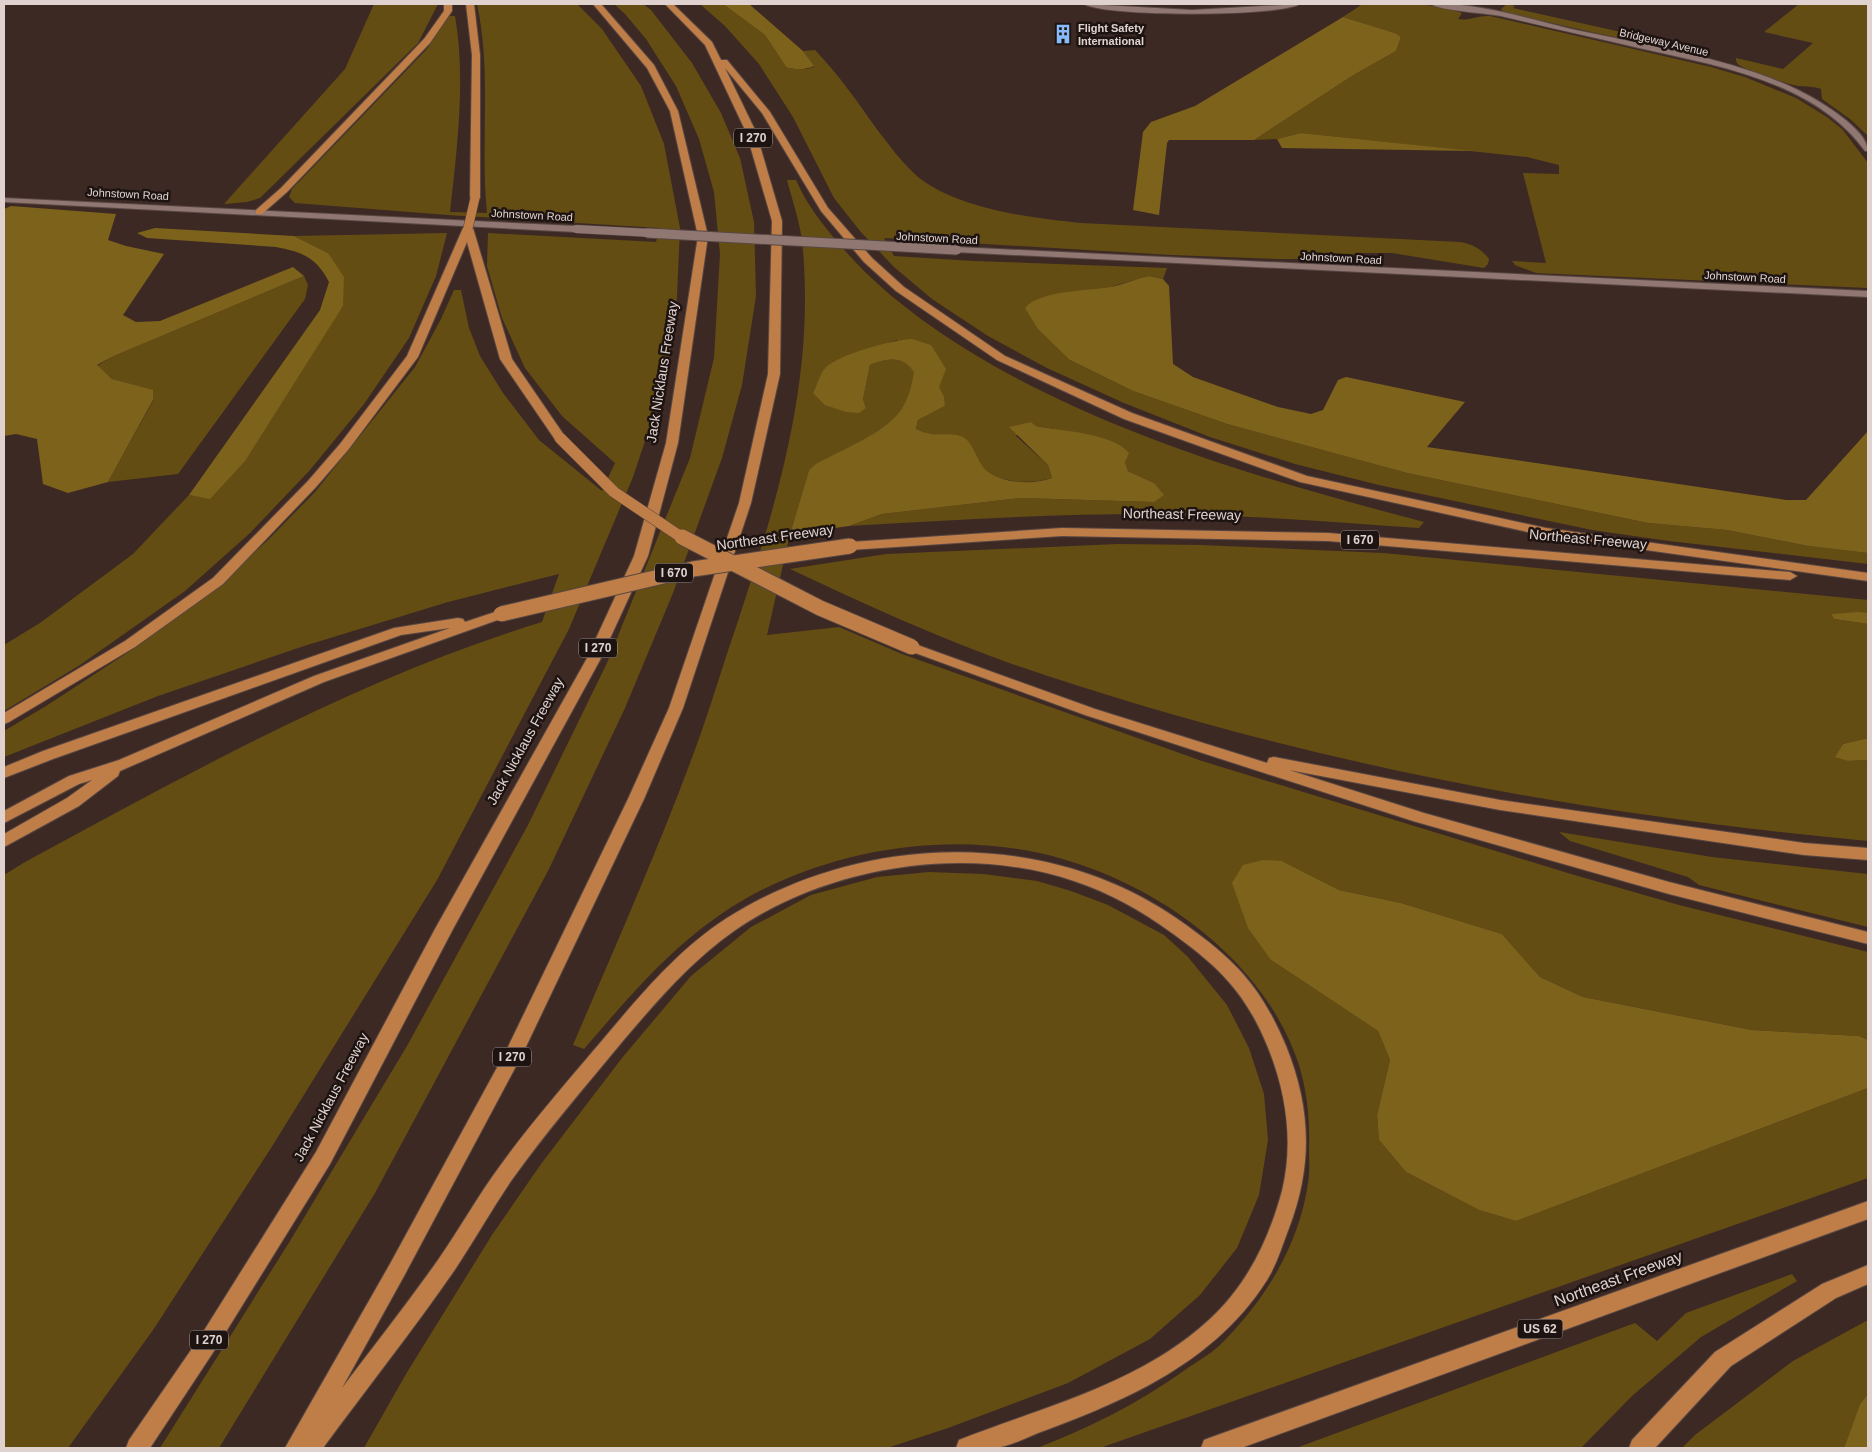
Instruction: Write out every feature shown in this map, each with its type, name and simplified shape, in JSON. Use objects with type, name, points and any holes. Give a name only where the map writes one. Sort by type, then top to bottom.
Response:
[{"type":"highway","points":[[260,212],[291,183],[427,42],[448,11],[448,4]]},
{"type":"highway","points":[[4,719],[130,644],[218,581],[312,484],[344,447],[412,356],[468,228],[475,198],[476,55],[470,4]]},
{"type":"highway","name":"Jack Nicklaus Freeway","points":[[137,1448],[207,1344],[323,1158],[444,929],[593,660],[641,556],[672,443],[703,236],[674,111],[651,67],[597,4]]},
{"type":"highway","name":"I 270","points":[[296,1448],[397,1270],[513,1055],[636,799],[676,708],[745,503],[774,374],[777,221],[751,132],[710,44],[669,4]]},
{"type":"highway","points":[[710,44],[766,112],[824,209],[868,260],[900,289],[1000,358],[1128,416],[1304,478],[1546,532],[1868,577]]},
{"type":"highway","points":[[468,228],[506,359],[560,438],[614,492],[689,542],[820,608],[912,647],[1090,712],[1456,827],[1669,888],[1868,938]]},
{"type":"highway","name":"Northeast Freeway","points":[[501,614],[693,569],[850,546],[1062,532],[1328,537],[1868,582]]},
{"type":"highway","points":[[4,818],[74,780],[124,764],[318,679],[501,614]]},
{"type":"highway","points":[[4,773],[66,748],[399,631],[501,614]]},
{"type":"highway","points":[[1209,749],[1500,805],[1804,848],[1868,854]]},
{"type":"highway","points":[[4,841],[73,802],[124,764]]},
{"type":"highway","points":[[310,1448],[447,1263],[504,1176],[589,1068],[644,1003],[700,948],[741,918],[767,903],[803,886],[842,872],[919,859],[958,858],[1030,864],[1078,875],[1120,892],[1155,911],[1203,946],[1244,986],[1273,1035],[1292,1090],[1298,1146],[1296,1179],[1286,1211],[1261,1271],[1217,1328],[1149,1376],[1065,1413],[968,1448]]},
{"type":"highway","name":"Northeast Freeway","points":[[1212,1448],[1868,1210]]},
{"type":"highway","points":[[1640,1448],[1723,1360],[1829,1291],[1868,1274]]},
{"type":"main road","points":[[1086,4],[1116,9],[1197,14],[1297,4]]},
{"type":"main road","name":"Bridgeway Avenue","points":[[1434,4],[1528,21],[1705,61],[1754,76],[1797,92],[1830,112],[1856,133],[1868,149]]},
{"type":"main road","name":"Johnstown Road","points":[[4,200],[957,250],[1868,294]]},
{"type":"shaded area","points":[[374,4],[438,4],[418,43],[260,198],[247,202],[224,204],[345,69]]},
{"type":"shaded area","points":[[477,4],[577,4],[602,29],[641,86],[664,144],[680,228],[676,317],[655,411],[633,477],[569,629],[437,880],[271,1148],[153,1330],[68,1448],[4,1448],[4,875],[150,794],[278,729],[408,670],[542,622],[559,574],[448,602],[304,646],[158,696],[4,757],[4,731],[130,651],[210,592],[268,540],[315,492],[415,367],[441,319],[454,290],[461,290],[469,328],[480,356],[503,393],[539,440],[602,491],[615,463],[562,416],[525,368],[502,318],[487,266],[488,233],[656,242],[660,228],[448,215],[295,203],[289,197],[292,189],[427,49],[449,16],[455,16],[460,64],[460,89],[458,139],[450,212],[487,213],[485,187],[484,56]]},
{"type":"shaded area","points":[[614,4],[643,4],[651,10],[692,63],[721,113],[740,158],[754,222],[756,296],[742,385],[722,458],[673,593],[625,708],[548,871],[375,1193],[219,1448],[160,1448],[290,1241],[407,1046],[528,825],[607,663],[690,458],[714,358],[720,254],[714,192],[699,139],[676,86],[646,39]]},
{"type":"shaded area","points":[[700,4],[723,4],[765,35],[786,67],[807,69],[814,67],[803,51],[815,50],[912,172],[934,188],[974,204],[1018,215],[1081,223],[1460,242],[1476,247],[1489,259],[1488,264],[1484,268],[1392,253],[1364,253],[1320,259],[1278,259],[1171,255],[884,238],[894,256],[1167,268],[1163,279],[1149,276],[1113,286],[1070,360],[1133,391],[1227,424],[1407,473],[1648,523],[1727,530],[1808,546],[1868,553],[1868,564],[1669,541],[1592,530],[1379,485],[1295,464],[1210,437],[1124,403],[1047,368],[988,336],[932,299],[894,267],[860,231],[834,198],[793,117],[759,64],[725,26]]},
{"type":"shaded area","points":[[723,4],[749,4],[803,51],[814,66],[800,69],[786,67],[765,35]]},
{"type":"shaded area","points":[[1507,4],[1515,6],[1513,8],[1711,52],[1698,55],[1689,54],[1503,12],[1501,9]]},
{"type":"shaded area","points":[[1799,4],[1868,4],[1868,136],[1850,119],[1822,99],[1821,89],[1798,86],[1776,80],[1744,68],[1737,62],[1736,58],[1783,69],[1813,43],[1764,32]]},
{"type":"shaded area","points":[[1361,5],[1425,5],[1462,13],[1458,19],[1490,16],[1711,67],[1745,77],[1796,98],[1827,117],[1842,129],[1868,163],[1868,288],[1536,273],[1515,265],[1512,261],[1546,263],[1523,173],[1559,174],[1559,165],[1527,157],[1301,133],[1277,139],[1254,140],[1352,76],[1396,51],[1401,37],[1395,33],[1343,17]]},
{"type":"shaded area","points":[[1343,17],[1395,33],[1401,37],[1396,51],[1352,76],[1254,140],[1169,140],[1167,143],[1159,215],[1133,210],[1143,132],[1151,122],[1195,106]]},
{"type":"shaded area","points":[[1301,133],[1473,151],[1282,148],[1277,139]]},
{"type":"shaded area","points":[[787,180],[796,180],[821,222],[857,264],[876,282],[937,330],[1003,371],[1053,397],[1104,420],[1156,440],[1262,477],[1424,522],[1419,528],[1249,517],[1181,514],[1110,514],[849,526],[882,514],[1021,498],[1154,502],[1154,483],[1128,471],[1125,462],[1078,433],[1036,426],[1030,422],[1016,436],[1048,465],[1052,478],[1026,482],[1008,480],[992,474],[982,466],[958,436],[929,434],[916,429],[918,420],[945,406],[943,397],[933,379],[897,340],[835,361],[824,369],[866,408],[863,399],[870,365],[894,359],[905,363],[915,372],[905,402],[893,419],[871,436],[809,470],[790,534],[767,635],[839,627],[902,654],[1202,761],[1571,874],[1679,905],[1868,952],[1868,1040],[1859,1036],[1752,1030],[1583,997],[1540,977],[1502,934],[1401,903],[1339,890],[1282,861],[1271,960],[1378,1031],[1390,1060],[1377,1115],[1379,1140],[1406,1172],[1479,1210],[1516,1221],[1868,1088],[1868,1178],[1100,1448],[1037,1448],[1076,1432],[1132,1404],[1168,1382],[1219,1346],[1251,1311],[1265,1292],[1288,1251],[1297,1229],[1308,1183],[1309,1170],[1308,1116],[1302,1075],[1281,1023],[1255,985],[1224,950],[1188,920],[1148,895],[1106,874],[1062,859],[1018,849],[987,845],[924,845],[892,849],[861,855],[801,873],[743,900],[717,917],[669,956],[584,1049],[573,1045],[655,851],[701,733],[753,575],[779,485],[798,393],[803,347],[805,299],[802,242]]},
{"type":"shaded area","points":[[11,206],[116,214],[108,240],[164,254],[123,315],[136,322],[160,321],[293,267],[304,276],[114,356],[97,365],[112,379],[153,390],[153,400],[108,482],[68,493],[43,484],[37,439],[16,434],[4,436],[4,209]]},
{"type":"shaded area","points":[[155,228],[294,236],[328,253],[344,277],[343,306],[245,461],[210,499],[189,495],[320,310],[329,282],[313,261],[293,251],[276,247],[147,238],[137,233]]},
{"type":"shaded area","points":[[447,233],[436,276],[409,338],[364,404],[310,470],[250,533],[185,591],[80,665],[4,711],[4,645],[40,623],[133,554],[189,495],[210,498],[343,306],[328,253],[294,236]]},
{"type":"shaded area","points":[[304,276],[308,285],[305,299],[178,474],[108,482],[153,401],[153,391],[112,379],[97,366],[114,356]]},
{"type":"shaded area","points":[[1149,276],[1163,279],[1169,286],[1173,364],[1193,377],[1278,407],[1311,414],[1323,410],[1338,380],[1346,377],[1465,402],[1427,447],[1786,500],[1806,500],[1868,431],[1868,553],[1808,546],[1727,530],[1648,523],[1407,473],[1227,424],[1133,391],[1070,360],[1038,329],[1025,308],[1032,302],[1053,294],[1111,287]]},
{"type":"shaded area","points":[[912,339],[931,345],[946,369],[939,387],[944,397],[945,406],[918,420],[916,429],[931,434],[963,437],[985,469],[1000,478],[1017,482],[1036,482],[1052,478],[1048,465],[1009,427],[1031,422],[1036,426],[1099,437],[1121,446],[1129,453],[1125,462],[1128,471],[1154,483],[1164,495],[1154,502],[1021,498],[882,514],[849,526],[790,534],[809,470],[816,464],[873,434],[893,419],[905,402],[914,372],[905,363],[894,359],[870,365],[863,399],[866,408],[859,413],[846,412],[825,405],[813,393],[823,371],[832,363],[853,353],[879,345]]},
{"type":"shaded area","points":[[1118,544],[1201,545],[1383,553],[1868,600],[1868,613],[1831,614],[1834,619],[1868,624],[1868,738],[1843,744],[1836,756],[1848,761],[1868,760],[1868,841],[1759,830],[1542,798],[1328,755],[1222,728],[1117,698],[1012,664],[956,643],[790,569],[886,554]]},
{"type":"shaded area","points":[[1868,613],[1868,624],[1834,619],[1831,614]]},
{"type":"shaded area","points":[[1868,738],[1868,760],[1848,761],[1835,757],[1843,744]]},
{"type":"shaded area","points":[[1559,832],[1712,857],[1868,874],[1868,927],[1699,885],[1688,877],[1570,841]]},
{"type":"shaded area","points":[[1263,860],[1282,861],[1339,890],[1401,903],[1502,934],[1540,977],[1583,997],[1752,1030],[1859,1036],[1868,1040],[1868,1088],[1516,1221],[1479,1210],[1406,1172],[1379,1140],[1377,1115],[1390,1060],[1378,1031],[1271,960],[1248,928],[1232,883],[1243,865]]},
{"type":"shaded area","points":[[929,872],[983,874],[1037,881],[1108,905],[1164,935],[1188,957],[1227,1005],[1249,1048],[1264,1094],[1268,1140],[1259,1195],[1237,1248],[1200,1295],[1150,1339],[1068,1383],[948,1428],[887,1448],[364,1448],[406,1374],[492,1235],[541,1164],[622,1058],[691,976],[751,927],[811,895],[877,877]]},
{"type":"shaded area","points":[[1792,1274],[1797,1281],[1701,1337],[1632,1396],[1581,1448],[1296,1448],[1635,1323],[1657,1341],[1686,1313]]},
{"type":"shaded area","points":[[1868,1320],[1868,1394],[1860,1404],[1844,1448],[1682,1448],[1695,1435],[1793,1361]]},
{"type":"shaded area","points":[[1868,1394],[1868,1448],[1844,1448],[1860,1404]]},
{"type":"place","name":"Flight Safety International","points":[[1063,34]]}]
